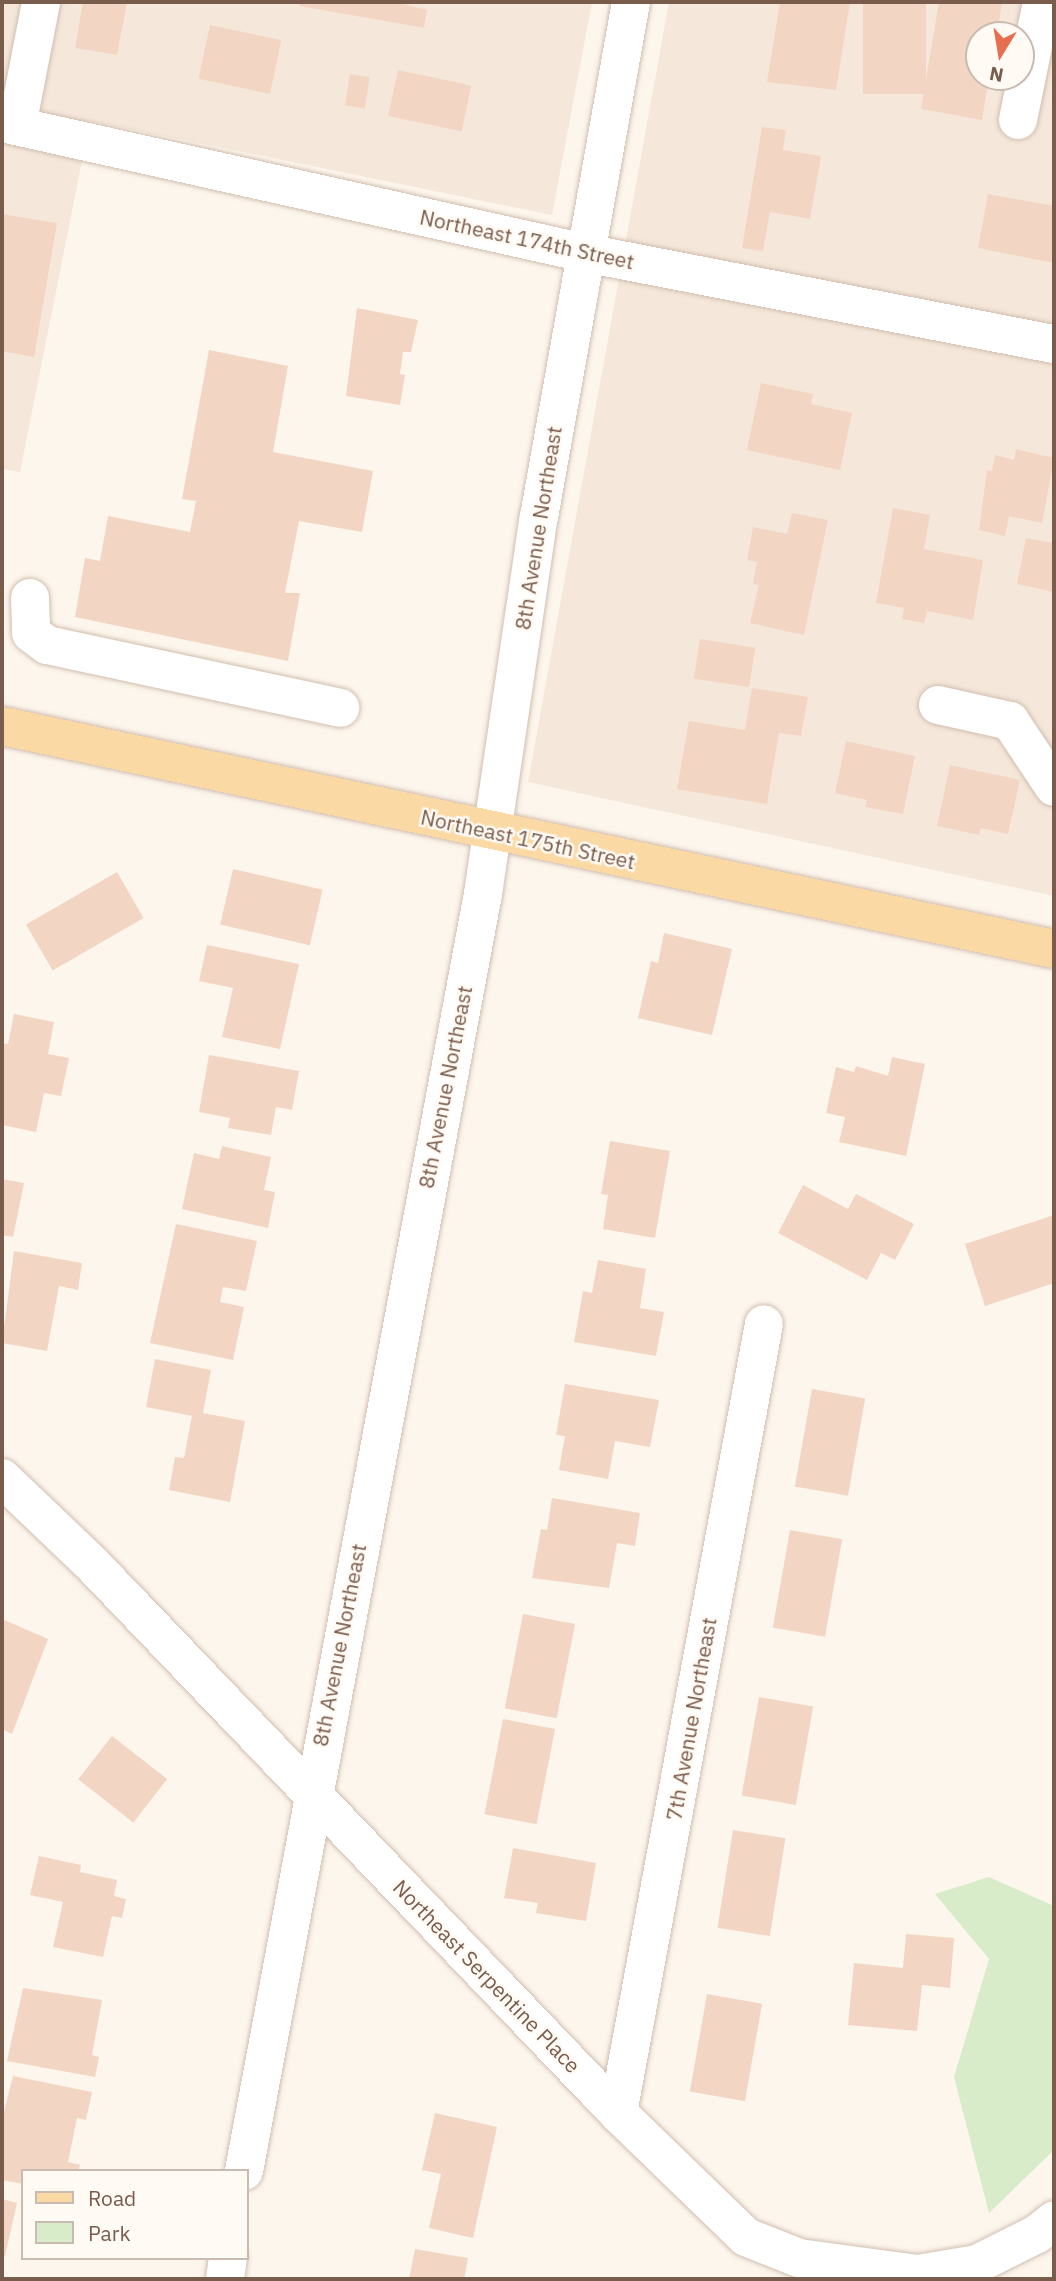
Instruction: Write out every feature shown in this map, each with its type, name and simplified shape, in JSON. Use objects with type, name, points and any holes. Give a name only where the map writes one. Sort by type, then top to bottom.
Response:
[{"type":"main road","name":"Northeast 175th Street","points":[[2,726],[1054,949]]},
{"type":"street","points":[[9,124],[41,2]]},
{"type":"street","name":"8th Avenue Northeast","points":[[244,2169],[492,831],[585,253],[631,2]]},
{"type":"street","points":[[1018,120],[1042,2]]},
{"type":"street","name":"Northeast 174th Street","points":[[9,124],[585,253],[1054,344]]},
{"type":"street","points":[[30,598],[30,633],[47,645],[340,708]]},
{"type":"street","points":[[938,705],[1010,721],[1054,787]]},
{"type":"street","name":"7th Avenue Northeast","points":[[618,2113],[764,1324]]},
{"type":"street","name":"Northeast Serpentine Place","points":[[2,1478],[92,1564],[618,2113],[746,2237],[799,2258],[918,2274],[977,2264],[1037,2234],[1054,2220]]},
{"type":"street","points":[[225,2279],[228,2260]]},
{"type":"shaded area","points":[[2,2],[592,2],[552,215],[90,121],[20,472],[2,469]]},
{"type":"shaded area","points":[[669,2],[1054,2],[1054,896],[528,782]]},
{"type":"green space","points":[[989,1877],[1054,1906],[1054,2150],[989,2213],[954,2077],[989,1959],[935,1894]]},
{"type":"building","points":[[83,2],[127,2],[117,55],[75,48]]},
{"type":"building","points":[[300,2],[394,2],[427,10],[424,28],[300,6]]},
{"type":"building","points":[[780,2],[850,2],[836,90],[767,82]]},
{"type":"building","points":[[863,2],[926,2],[926,94],[863,94]]},
{"type":"building","points":[[939,2],[1002,2],[999,21],[965,21],[965,91],[987,91],[982,120],[921,109]]},
{"type":"building","points":[[210,25],[281,40],[270,94],[199,79]]},
{"type":"building","points":[[398,70],[471,86],[462,132],[388,116]]},
{"type":"building","points":[[350,74],[370,77],[365,109],[345,106]]},
{"type":"building","points":[[762,127],[786,130],[783,150],[821,156],[810,219],[770,212],[763,251],[742,248]]},
{"type":"building","points":[[988,194],[1054,206],[1054,263],[978,248]]},
{"type":"building","points":[[2,214],[57,223],[34,357],[2,351]]},
{"type":"building","points":[[357,308],[418,320],[411,352],[403,352],[400,374],[405,375],[400,405],[346,396]]},
{"type":"building","points":[[209,350],[288,366],[273,452],[373,471],[362,532],[299,521],[285,593],[300,593],[288,661],[75,617],[85,558],[100,561],[108,516],[190,532],[196,501],[182,499]]},
{"type":"building","points":[[761,383],[813,394],[811,404],[852,413],[840,470],[747,450]]},
{"type":"building","points":[[1016,449],[1054,458],[1042,523],[1009,516],[1005,536],[979,530],[987,470],[992,471],[995,455],[1014,460]]},
{"type":"building","points":[[893,508],[930,515],[924,549],[983,560],[973,620],[927,611],[924,623],[902,619],[904,608],[876,603]]},
{"type":"building","points":[[792,513],[828,520],[804,635],[750,623],[759,585],[753,584],[757,562],[747,560],[753,527],[787,534]]},
{"type":"building","points":[[1026,538],[1054,543],[1054,592],[1017,584]]},
{"type":"building","points":[[700,639],[755,648],[749,687],[694,679]]},
{"type":"building","points":[[752,688],[808,697],[801,736],[779,733],[767,804],[677,789],[689,721],[745,730]]},
{"type":"building","points":[[846,741],[915,756],[903,814],[865,807],[867,800],[835,793]]},
{"type":"building","points":[[950,765],[1020,780],[1008,834],[981,828],[979,835],[937,826]]},
{"type":"building","points":[[233,869],[323,890],[310,945],[220,925]]},
{"type":"building","points":[[117,872],[144,918],[53,970],[26,924]]},
{"type":"building","points":[[664,933],[732,949],[712,1035],[638,1018],[651,961],[658,963]]},
{"type":"building","points":[[207,945],[299,964],[280,1049],[222,1037],[233,988],[199,981]]},
{"type":"building","points":[[14,1014],[54,1022],[48,1054],[69,1058],[61,1096],[44,1093],[36,1132],[2,1125],[2,1043],[8,1044]]},
{"type":"building","points":[[209,1055],[299,1071],[292,1110],[276,1107],[271,1135],[228,1128],[230,1118],[199,1112]]},
{"type":"building","points":[[892,1057],[925,1064],[906,1156],[839,1142],[845,1117],[826,1113],[836,1067],[854,1072],[856,1066],[888,1076]]},
{"type":"building","points":[[610,1141],[670,1151],[655,1238],[603,1229],[608,1195],[601,1194]]},
{"type":"building","points":[[222,1146],[271,1157],[264,1190],[275,1192],[268,1228],[182,1209],[194,1153],[219,1159]]},
{"type":"building","points":[[2,1179],[24,1183],[13,1237],[2,1235]]},
{"type":"building","points":[[803,1185],[848,1209],[856,1194],[914,1224],[895,1260],[881,1253],[867,1280],[778,1233]]},
{"type":"building","points":[[1054,1215],[1054,1283],[985,1306],[965,1244]]},
{"type":"building","points":[[176,1224],[257,1241],[246,1291],[223,1287],[220,1302],[244,1307],[233,1360],[150,1343]]},
{"type":"building","points":[[14,1251],[82,1263],[78,1290],[59,1286],[47,1351],[2,1343]]},
{"type":"building","points":[[598,1260],[646,1269],[640,1308],[664,1312],[656,1356],[574,1342],[583,1291],[592,1293]]},
{"type":"building","points":[[155,1359],[211,1370],[203,1413],[245,1421],[230,1502],[169,1490],[175,1457],[184,1458],[192,1416],[146,1407]]},
{"type":"building","points":[[565,1384],[659,1400],[650,1447],[615,1441],[608,1479],[559,1470],[565,1436],[556,1435]]},
{"type":"building","points":[[812,1389],[865,1398],[848,1496],[795,1486]]},
{"type":"building","points":[[552,1498],[640,1513],[635,1546],[617,1543],[609,1588],[532,1578],[541,1529],[547,1530]]},
{"type":"building","points":[[790,1530],[842,1539],[825,1637],[773,1627]]},
{"type":"building","points":[[523,1614],[575,1624],[557,1718],[505,1708]]},
{"type":"building","points":[[2,1619],[48,1639],[12,1734],[2,1729]]},
{"type":"building","points":[[759,1697],[813,1707],[796,1805],[742,1795]]},
{"type":"building","points":[[503,1719],[555,1729],[537,1824],[484,1814]]},
{"type":"building","points":[[112,1736],[167,1779],[133,1822],[78,1779]]},
{"type":"building","points":[[733,1830],[785,1838],[770,1936],[718,1928]]},
{"type":"building","points":[[513,1848],[596,1863],[586,1921],[536,1913],[538,1903],[504,1898]]},
{"type":"building","points":[[39,1856],[81,1865],[80,1872],[117,1880],[114,1896],[126,1899],[122,1918],[112,1916],[103,1957],[53,1947],[63,1902],[30,1895]]},
{"type":"building","points":[[906,1934],[954,1938],[950,1988],[922,1985],[917,2031],[848,2025],[854,1963],[903,1968]]},
{"type":"building","points":[[23,1988],[102,2000],[92,2055],[99,2057],[95,2077],[7,2061]]},
{"type":"building","points":[[707,1994],[762,2004],[745,2101],[690,2091]]},
{"type":"building","points":[[13,2076],[92,2092],[86,2120],[77,2118],[68,2162],[80,2165],[79,2169],[21,2169],[21,2184],[2,2180],[2,2119]]},
{"type":"building","points":[[435,2113],[497,2127],[473,2238],[429,2228],[441,2174],[422,2170]]},
{"type":"building","points":[[2,2199],[17,2203],[5,2256],[2,2255]]},
{"type":"building","points":[[415,2249],[468,2258],[464,2279],[409,2279]]}]
